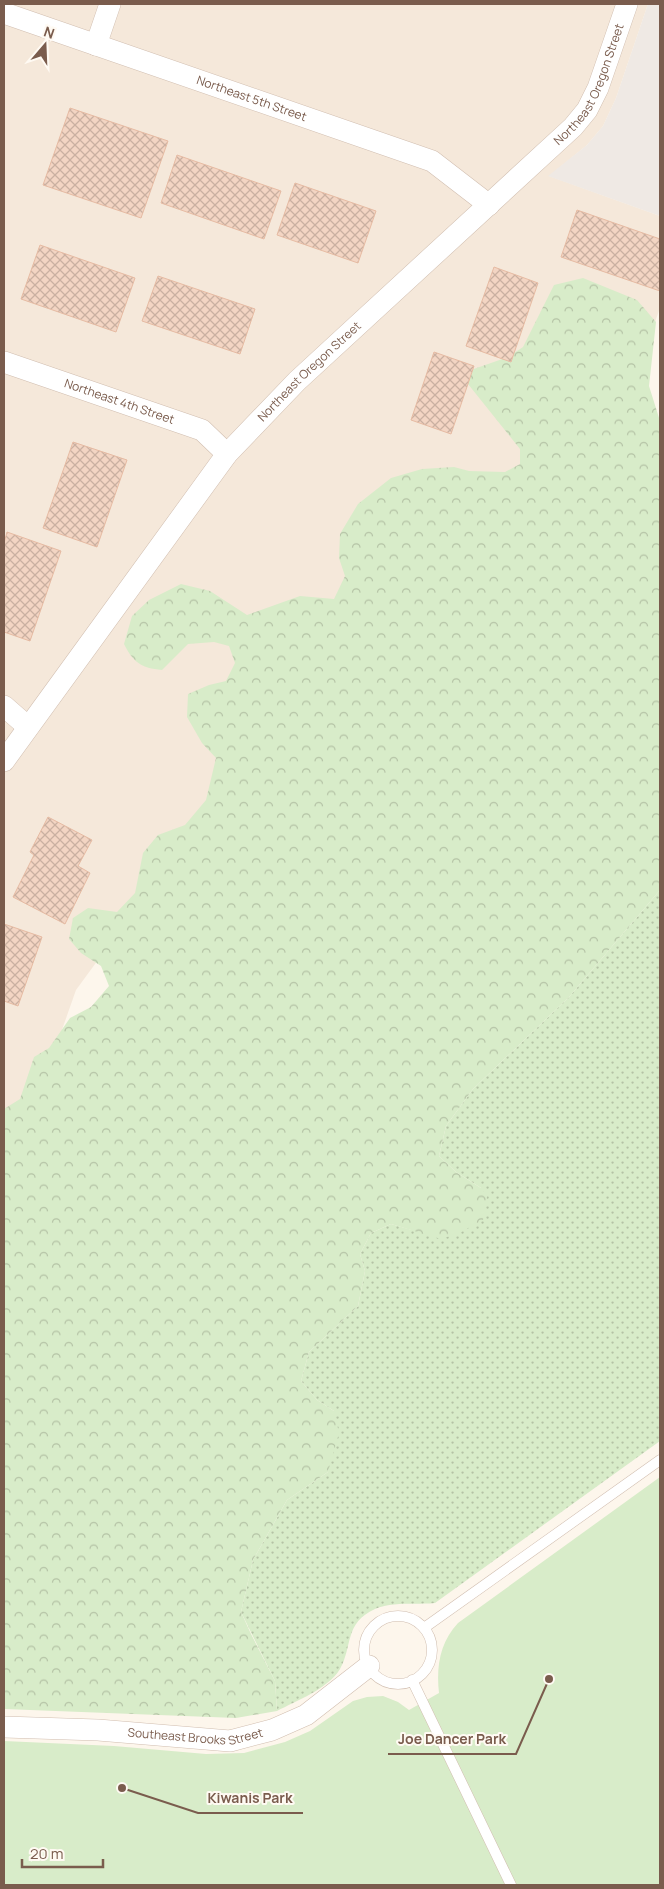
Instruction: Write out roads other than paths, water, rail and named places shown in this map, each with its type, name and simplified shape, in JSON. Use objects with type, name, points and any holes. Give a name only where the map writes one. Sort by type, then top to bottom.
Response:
[{"type":"street","points":[[96,45],[110,4]]},
{"type":"street","name":"Northeast Oregon Street","points":[[4,761],[228,454],[297,381],[573,127],[587,110],[598,88],[627,4]]},
{"type":"street","name":"Northeast 5th Street","points":[[4,13],[432,161],[489,205]]},
{"type":"street","name":"Northeast 4th Street","points":[[4,362],[202,430],[228,454]]},
{"type":"street","points":[[4,706],[28,727]]},
{"type":"street","name":"Southeast Brooks Street","points":[[4,1727],[98,1730],[230,1740],[272,1730],[306,1715],[369,1666]]},
{"type":"lane","points":[[424,1628],[660,1460]]},
{"type":"lane","points":[[405,1616],[416,1621],[424,1628],[430,1637],[432,1647],[431,1657],[421,1675],[403,1683],[393,1683],[375,1674],[365,1656],[366,1640],[374,1626],[383,1619],[405,1616]]},
{"type":"lane","points":[[412,1680],[511,1885]]},
{"type":"place","name":"Joe Dancer Park","points":[[549,1679]]},
{"type":"place","name":"Kiwanis Park","points":[[122,1788]]}]
